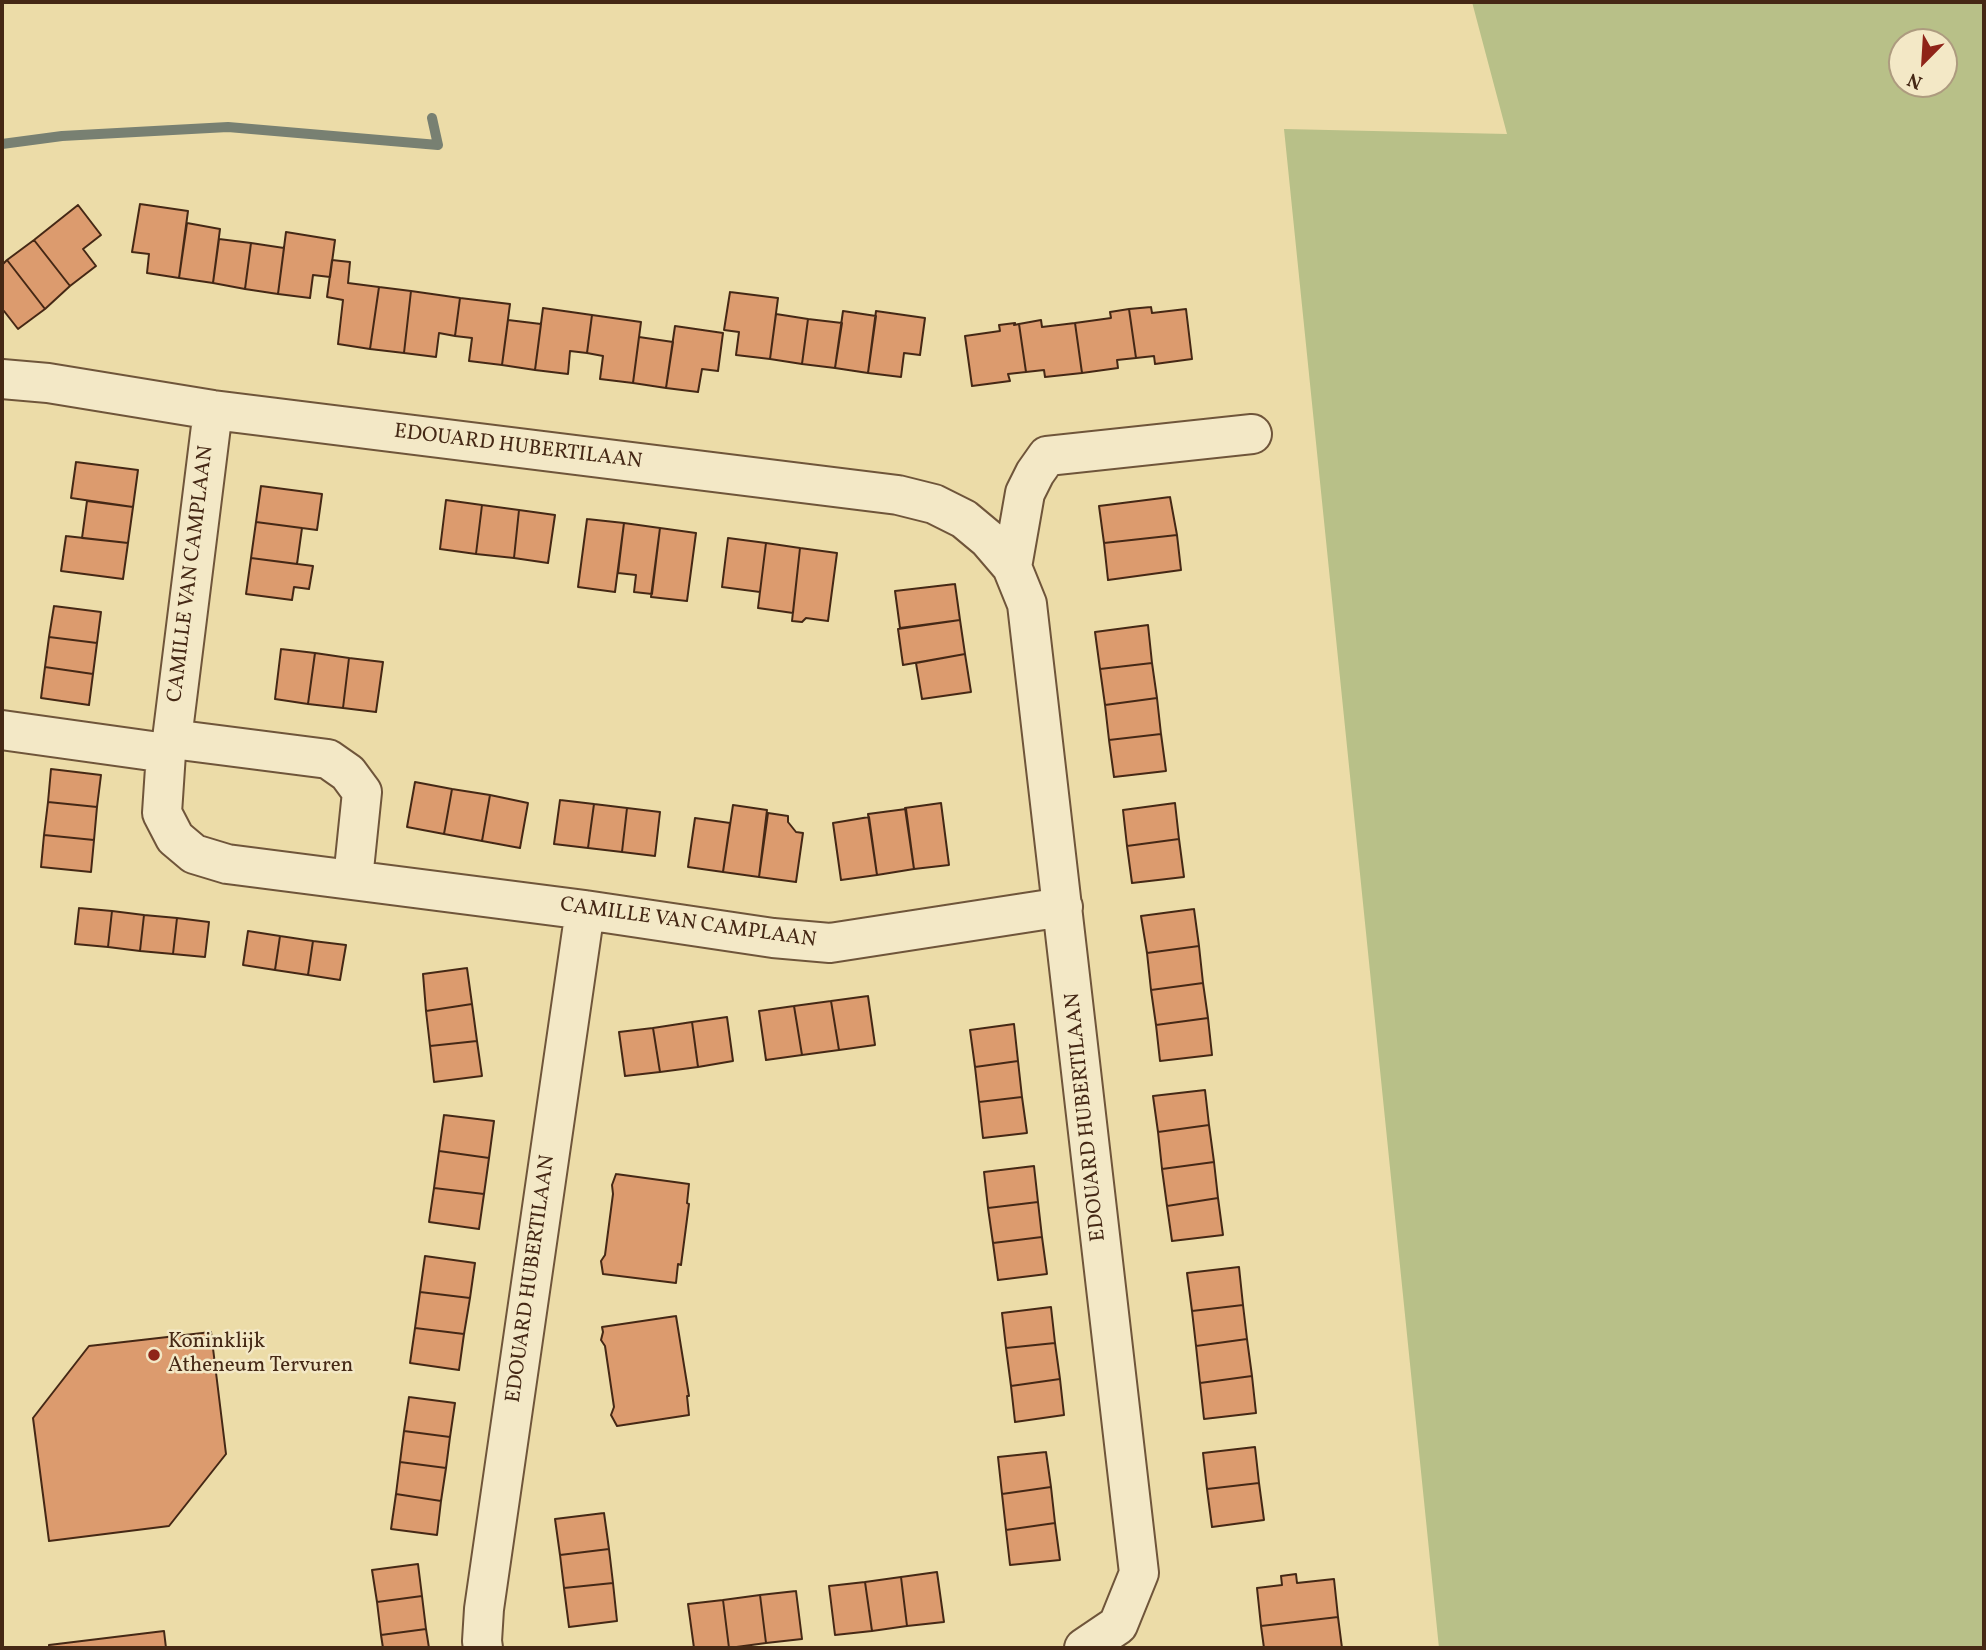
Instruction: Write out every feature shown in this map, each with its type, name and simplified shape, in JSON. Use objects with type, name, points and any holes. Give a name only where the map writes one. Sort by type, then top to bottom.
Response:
[{"type":"street","name":"EDOUARD HUBERTILAAN","points":[[2,379],[48,383],[213,410],[898,495],[934,504],[964,519],[988,539],[1012,567],[1027,604],[1139,1573],[1118,1625],[1084,1648]]},
{"type":"street","name":"CAMILLE VAN CAMPLAAN","points":[[213,410],[162,813],[175,838],[194,854],[227,864],[586,910],[773,938],[830,943],[1063,907]]},
{"type":"street","points":[[1012,567],[1025,493],[1047,456],[1252,434]]},
{"type":"street","points":[[2,730],[328,759],[348,773],[362,792],[353,879]]},
{"type":"street","name":"EDOUARD HUBERTILAAN","points":[[483,1648],[484,1609],[586,910]]},
{"type":"green space","points":[[1472,2],[1984,2],[1984,1648],[1439,1648],[1284,129],[1507,134]]},
{"type":"building","points":[[140,204],[188,211],[179,278],[147,273],[149,254],[132,252]]},
{"type":"building","points":[[78,205],[101,235],[83,249],[96,266],[70,286],[34,240]]},
{"type":"building","points":[[187,223],[220,229],[213,283],[179,278]]},
{"type":"building","points":[[286,232],[335,240],[330,277],[313,275],[310,298],[278,294]]},
{"type":"building","points":[[219,239],[251,243],[245,289],[213,283]]},
{"type":"building","points":[[34,240],[70,286],[45,309],[7,260]]},
{"type":"building","points":[[251,243],[284,248],[278,294],[245,289]]},
{"type":"building","points":[[7,260],[45,309],[18,329],[4,311],[2,312],[2,265]]},
{"type":"building","points":[[332,260],[350,262],[348,283],[379,287],[370,349],[338,344],[343,300],[327,297]]},
{"type":"building","points":[[379,287],[411,291],[404,353],[370,349]]},
{"type":"building","points":[[411,291],[460,298],[455,336],[439,333],[436,357],[404,353]]},
{"type":"building","points":[[730,292],[778,298],[770,359],[736,355],[739,332],[724,330]]},
{"type":"building","points":[[460,298],[510,304],[502,365],[469,361],[472,338],[455,336]]},
{"type":"building","points":[[1151,307],[1152,313],[1186,309],[1192,359],[1155,364],[1154,356],[1136,358],[1129,309]]},
{"type":"building","points":[[543,308],[592,315],[587,353],[570,351],[568,374],[535,370]]},
{"type":"building","points":[[1129,309],[1136,358],[1117,360],[1118,368],[1082,373],[1075,323],[1111,318],[1110,312]]},
{"type":"building","points":[[843,311],[876,316],[868,373],[835,368]]},
{"type":"building","points":[[876,311],[925,318],[920,355],[904,353],[901,377],[868,373]]},
{"type":"building","points":[[776,314],[808,319],[802,364],[770,359]]},
{"type":"building","points":[[592,315],[641,322],[633,383],[600,379],[603,356],[587,353]]},
{"type":"building","points":[[808,319],[842,323],[835,368],[802,364]]},
{"type":"building","points":[[508,320],[541,324],[535,370],[502,365]]},
{"type":"building","points":[[1041,320],[1042,327],[1075,323],[1082,373],[1045,377],[1044,370],[1026,372],[1019,324]]},
{"type":"building","points":[[1015,323],[1014,325],[1019,324],[1026,372],[1008,374],[1010,381],[972,386],[965,336],[1000,331],[999,325]]},
{"type":"building","points":[[675,326],[723,333],[718,371],[702,369],[698,392],[666,388]]},
{"type":"building","points":[[639,337],[673,342],[666,388],[633,383]]},
{"type":"building","points":[[76,462],[138,470],[133,507],[71,498]]},
{"type":"building","points":[[261,486],[322,494],[317,530],[256,522]]},
{"type":"building","points":[[1170,497],[1177,535],[1104,543],[1099,506]]},
{"type":"building","points":[[446,500],[482,505],[476,554],[440,549]]},
{"type":"building","points":[[87,501],[133,507],[128,543],[82,538]]},
{"type":"building","points":[[482,505],[519,510],[514,558],[476,554]]},
{"type":"building","points":[[519,510],[555,515],[548,563],[514,558]]},
{"type":"building","points":[[587,519],[624,523],[615,592],[578,587]]},
{"type":"building","points":[[256,522],[302,528],[297,564],[251,558]]},
{"type":"building","points":[[624,523],[660,528],[652,594],[634,592],[636,575],[618,573]]},
{"type":"building","points":[[660,528],[696,533],[687,601],[651,597]]},
{"type":"building","points":[[1177,535],[1181,570],[1108,580],[1104,543]]},
{"type":"building","points":[[66,536],[128,543],[123,579],[61,571]]},
{"type":"building","points":[[728,538],[766,543],[760,592],[722,587]]},
{"type":"building","points":[[766,543],[800,548],[793,613],[758,608]]},
{"type":"building","points":[[800,548],[837,553],[828,621],[806,618],[802,622],[792,621]]},
{"type":"building","points":[[251,558],[313,566],[309,589],[294,587],[292,600],[246,594]]},
{"type":"building","points":[[955,584],[960,620],[900,628],[895,591]]},
{"type":"building","points":[[54,606],[101,612],[97,643],[49,637]]},
{"type":"building","points":[[960,620],[965,654],[903,665],[898,629]]},
{"type":"building","points":[[1148,625],[1152,663],[1100,669],[1095,632]]},
{"type":"building","points":[[49,637],[97,643],[93,674],[45,667]]},
{"type":"building","points":[[281,649],[315,653],[308,704],[275,699]]},
{"type":"building","points":[[315,653],[349,658],[343,708],[308,704]]},
{"type":"building","points":[[965,654],[971,692],[922,699],[916,663]]},
{"type":"building","points":[[349,658],[383,662],[376,712],[343,708]]},
{"type":"building","points":[[1152,663],[1157,698],[1105,705],[1100,669]]},
{"type":"building","points":[[45,667],[93,674],[89,705],[41,698]]},
{"type":"building","points":[[1157,698],[1161,734],[1109,740],[1105,705]]},
{"type":"building","points":[[1161,734],[1166,771],[1114,777],[1109,740]]},
{"type":"building","points":[[51,769],[101,775],[97,807],[48,802]]},
{"type":"building","points":[[415,782],[452,789],[444,834],[407,827]]},
{"type":"building","points":[[452,789],[490,795],[482,841],[444,834]]},
{"type":"building","points":[[490,795],[528,803],[520,848],[482,841]]},
{"type":"building","points":[[560,800],[594,804],[588,848],[554,844]]},
{"type":"building","points":[[48,802],[97,807],[94,840],[44,835]]},
{"type":"building","points":[[941,803],[949,865],[914,869],[905,808]]},
{"type":"building","points":[[1175,803],[1179,839],[1127,846],[1123,810]]},
{"type":"building","points":[[594,804],[627,808],[622,852],[588,848]]},
{"type":"building","points":[[733,805],[767,810],[759,877],[723,872]]},
{"type":"building","points":[[627,808],[660,812],[655,856],[622,852]]},
{"type":"building","points":[[906,809],[914,869],[877,875],[868,814]]},
{"type":"building","points":[[768,813],[788,816],[788,822],[796,832],[803,833],[796,882],[759,877]]},
{"type":"building","points":[[869,817],[877,875],[841,880],[833,823]]},
{"type":"building","points":[[695,818],[730,823],[723,872],[688,867]]},
{"type":"building","points":[[44,835],[94,840],[91,872],[41,867]]},
{"type":"building","points":[[1179,839],[1184,877],[1132,883],[1127,846]]},
{"type":"building","points":[[79,908],[112,911],[108,947],[75,944]]},
{"type":"building","points":[[1194,909],[1199,946],[1147,953],[1141,916]]},
{"type":"building","points":[[112,911],[144,915],[140,951],[108,947]]},
{"type":"building","points":[[144,915],[177,918],[173,954],[140,951]]},
{"type":"building","points":[[177,918],[209,922],[205,957],[173,954]]},
{"type":"building","points":[[248,931],[280,936],[275,970],[243,965]]},
{"type":"building","points":[[280,936],[313,941],[308,975],[275,970]]},
{"type":"building","points":[[313,941],[346,945],[340,980],[308,975]]},
{"type":"building","points":[[1199,946],[1203,983],[1151,990],[1147,953]]},
{"type":"building","points":[[467,968],[472,1004],[426,1011],[423,974]]},
{"type":"building","points":[[1203,983],[1208,1018],[1156,1025],[1151,990]]},
{"type":"building","points":[[868,996],[875,1045],[839,1050],[831,1001]]},
{"type":"building","points":[[831,1001],[839,1050],[802,1055],[794,1006]]},
{"type":"building","points":[[472,1004],[477,1041],[430,1046],[426,1011]]},
{"type":"building","points":[[794,1006],[802,1055],[766,1060],[759,1011]]},
{"type":"building","points":[[727,1017],[733,1061],[698,1067],[692,1022]]},
{"type":"building","points":[[1208,1018],[1212,1055],[1160,1061],[1156,1025]]},
{"type":"building","points":[[692,1022],[698,1067],[660,1072],[653,1028]]},
{"type":"building","points":[[1014,1024],[1018,1061],[975,1067],[970,1030]]},
{"type":"building","points":[[653,1028],[660,1072],[625,1076],[619,1032]]},
{"type":"building","points":[[477,1041],[482,1076],[434,1082],[430,1046]]},
{"type":"building","points":[[1018,1061],[1022,1097],[979,1102],[975,1067]]},
{"type":"building","points":[[1205,1090],[1209,1125],[1158,1132],[1153,1096]]},
{"type":"building","points":[[1022,1097],[1027,1133],[983,1138],[979,1102]]},
{"type":"building","points":[[444,1115],[494,1121],[489,1158],[439,1151]]},
{"type":"building","points":[[1209,1125],[1214,1162],[1162,1169],[1158,1132]]},
{"type":"building","points":[[439,1151],[489,1158],[484,1194],[434,1188]]},
{"type":"building","points":[[1214,1162],[1218,1198],[1167,1206],[1162,1169]]},
{"type":"building","points":[[1034,1166],[1038,1202],[988,1208],[984,1172]]},
{"type":"building","points":[[616,1174],[689,1184],[681,1265],[678,1264],[676,1283],[603,1274],[601,1261],[605,1255],[612,1185]]},
{"type":"building","points":[[434,1188],[484,1194],[479,1229],[429,1222]]},
{"type":"building","points":[[1218,1198],[1223,1235],[1172,1241],[1167,1206]]},
{"type":"building","points":[[1038,1202],[1042,1237],[993,1243],[988,1208]]},
{"type":"building","points":[[1042,1237],[1047,1274],[998,1280],[993,1243]]},
{"type":"building","points":[[425,1256],[475,1263],[470,1298],[420,1292]]},
{"type":"building","points":[[1239,1267],[1243,1305],[1192,1311],[1187,1273]]},
{"type":"building","points":[[420,1292],[470,1298],[464,1334],[415,1328]]},
{"type":"building","points":[[1243,1305],[1247,1339],[1196,1346],[1192,1311]]},
{"type":"building","points":[[1051,1307],[1055,1343],[1006,1348],[1002,1313]]},
{"type":"building","points":[[676,1316],[689,1396],[689,1415],[617,1426],[611,1415],[614,1407],[605,1346],[601,1340],[602,1327]]},
{"type":"building","points":[[415,1328],[464,1334],[459,1370],[410,1363]]},
{"type":"building","points":[[211,1332],[226,1454],[169,1526],[49,1541],[33,1418],[89,1346]]},
{"type":"building","points":[[1247,1339],[1252,1376],[1200,1383],[1196,1346]]},
{"type":"building","points":[[1055,1343],[1060,1379],[1011,1386],[1006,1348]]},
{"type":"building","points":[[1252,1376],[1256,1413],[1204,1419],[1200,1383]]},
{"type":"building","points":[[1060,1379],[1064,1415],[1015,1422],[1011,1386]]},
{"type":"building","points":[[409,1397],[455,1403],[450,1437],[404,1431]]},
{"type":"building","points":[[404,1431],[450,1437],[446,1468],[400,1462]]},
{"type":"building","points":[[1255,1447],[1259,1483],[1207,1489],[1203,1453]]},
{"type":"building","points":[[1046,1452],[1051,1487],[1002,1494],[998,1457]]},
{"type":"building","points":[[400,1462],[446,1468],[441,1501],[396,1494]]},
{"type":"building","points":[[1259,1483],[1264,1520],[1212,1527],[1207,1489]]},
{"type":"building","points":[[1051,1487],[1055,1523],[1006,1530],[1002,1494]]},
{"type":"building","points":[[396,1494],[441,1501],[437,1535],[391,1529]]},
{"type":"building","points":[[604,1513],[609,1549],[560,1555],[555,1519]]},
{"type":"building","points":[[1055,1523],[1060,1560],[1010,1565],[1006,1530]]},
{"type":"building","points":[[609,1549],[613,1583],[564,1588],[560,1555]]},
{"type":"building","points":[[418,1564],[422,1596],[377,1602],[372,1570]]},
{"type":"building","points":[[937,1572],[944,1622],[907,1626],[901,1577]]},
{"type":"building","points":[[1296,1574],[1297,1583],[1334,1579],[1338,1617],[1261,1626],[1257,1588],[1282,1585],[1281,1576]]},
{"type":"building","points":[[901,1577],[907,1626],[872,1631],[865,1582]]},
{"type":"building","points":[[865,1582],[872,1631],[835,1635],[829,1586]]},
{"type":"building","points":[[613,1583],[617,1621],[569,1627],[564,1588]]},
{"type":"building","points":[[796,1591],[802,1639],[766,1643],[760,1595]]},
{"type":"building","points":[[760,1595],[766,1643],[729,1648],[723,1600]]},
{"type":"building","points":[[422,1596],[426,1629],[381,1635],[377,1602]]},
{"type":"building","points":[[723,1600],[729,1648],[694,1648],[688,1604]]},
{"type":"building","points":[[1338,1617],[1342,1648],[1264,1648],[1261,1626]]},
{"type":"building","points":[[426,1629],[429,1648],[383,1648],[381,1635]]},
{"type":"building","points":[[164,1631],[166,1648],[49,1648],[49,1645]]},
{"type":"waterway","points":[[2,144],[62,136],[228,127],[438,145],[432,118]]},
{"type":"place","name":"Koninklijk Atheneum Tervuren","points":[[154,1355]]}]
